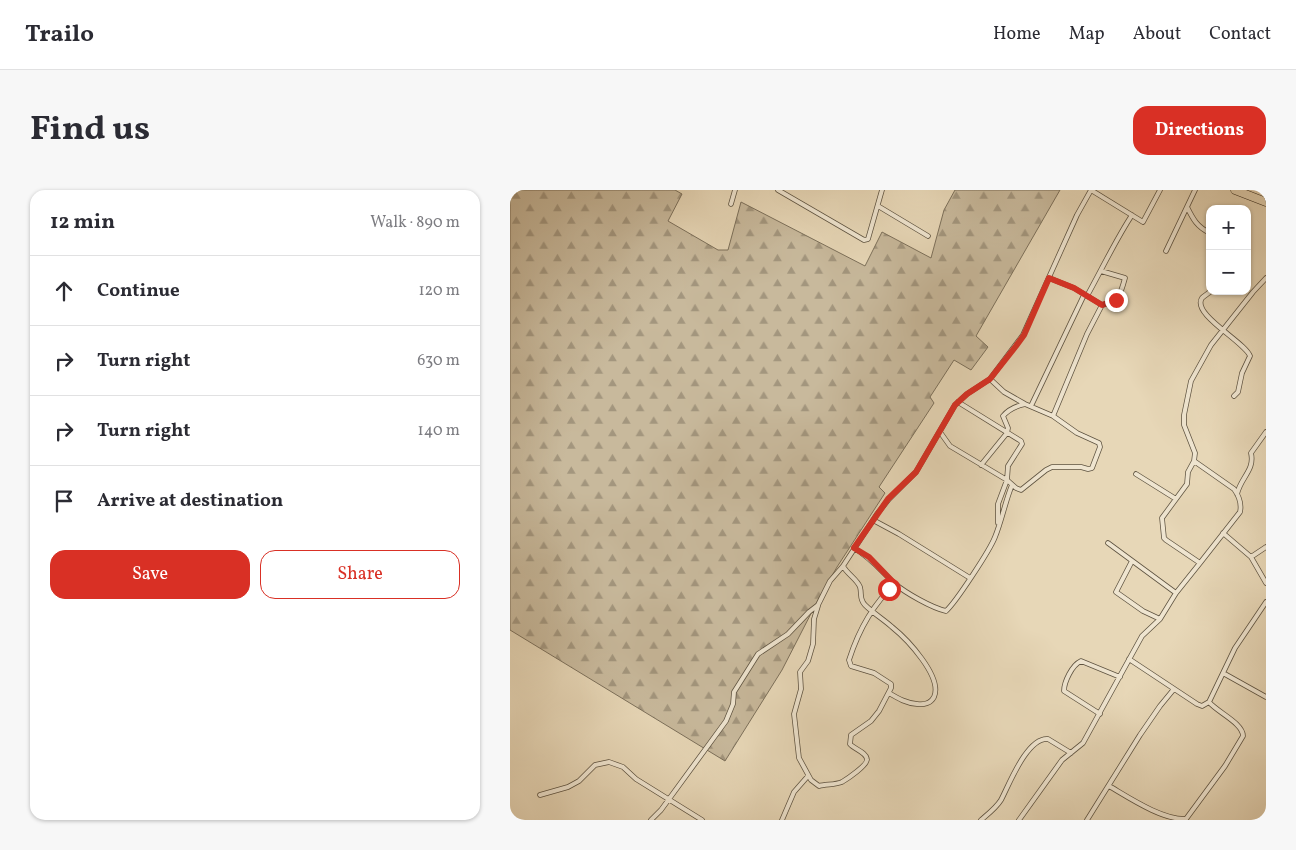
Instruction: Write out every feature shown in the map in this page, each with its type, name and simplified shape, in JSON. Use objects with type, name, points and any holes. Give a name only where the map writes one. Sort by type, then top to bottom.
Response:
[{"type":"highway","points":[[1235,190],[1251,193],[1266,202]]},
{"type":"street","points":[[731,204],[735,190]]},
{"type":"street","points":[[781,191],[864,240],[868,238],[882,190]]},
{"type":"street","points":[[895,584],[884,594],[872,611],[852,650],[849,663],[854,667],[867,670],[891,684],[889,693],[879,711],[871,721],[850,736],[850,744],[868,759],[865,765],[842,782],[815,785],[799,758],[794,714],[801,689],[800,672],[808,661],[813,644],[814,619],[818,605],[830,582],[888,499],[916,472],[951,410],[958,402],[990,379],[1024,335],[1077,215],[1091,190],[1141,221],[1144,221],[1160,190]]},
{"type":"street","points":[[1166,251],[1195,190]]},
{"type":"street","points":[[878,206],[928,236]]},
{"type":"street","points":[[1187,206],[1195,222],[1206,231]]},
{"type":"street","points":[[1031,406],[1085,295],[1132,215]]},
{"type":"street","points":[[1053,416],[1086,334],[1102,305],[1118,299],[1120,296],[1124,278],[1100,271]]},
{"type":"street","points":[[1049,278],[1074,288],[1102,305]]},
{"type":"street","points":[[1200,564],[1164,538],[1162,518],[1186,484],[1188,472],[1194,461],[1195,453],[1184,424],[1191,381],[1210,345],[1253,292],[1266,279]]},
{"type":"street","points":[[1206,295],[1202,298],[1200,304],[1202,311],[1222,330],[1248,350],[1250,356],[1242,373],[1238,392],[1234,396]]},
{"type":"street","points":[[940,432],[950,446],[1021,490],[1046,470],[1052,468],[1092,468],[1100,445],[1077,433],[1053,416],[1025,404],[1004,392],[990,379]]},
{"type":"street","points":[[958,402],[1021,441],[1022,444],[1008,466],[1006,480],[998,504],[998,527]]},
{"type":"street","points":[[981,465],[1007,433],[1008,428],[1003,416],[1012,408],[1025,404]]},
{"type":"street","points":[[1238,494],[1239,487],[1253,463],[1251,453],[1266,432]]},
{"type":"street","points":[[1019,820],[1062,760],[1083,744],[1146,631],[1160,618],[1176,593],[1240,512],[1242,506],[1234,489],[1194,461]]},
{"type":"street","points":[[1136,474],[1176,499]]},
{"type":"street","points":[[854,548],[869,557],[895,584],[946,611],[970,578],[995,538],[1012,486]]},
{"type":"street","points":[[873,520],[900,534],[970,578]]},
{"type":"street","points":[[1223,533],[1251,557],[1266,583]]},
{"type":"street","points":[[1108,543],[1176,593]]},
{"type":"street","points":[[1251,557],[1266,547]]},
{"type":"street","points":[[1132,561],[1116,592],[1143,610],[1160,618]]},
{"type":"street","points":[[843,566],[859,584],[864,604],[893,627],[921,658],[935,683],[936,690],[933,699],[928,703],[922,704],[903,702],[889,693]]},
{"type":"street","points":[[1129,659],[1200,706],[1208,702],[1242,635],[1260,613],[1266,602]]},
{"type":"street","points":[[651,820],[661,810],[726,721],[733,704],[734,692],[758,654],[788,634],[818,605]]},
{"type":"street","points":[[1100,714],[1064,691],[1064,686],[1074,666],[1081,661],[1120,677]]},
{"type":"street","points":[[1223,673],[1266,697]]},
{"type":"street","points":[[1087,820],[1140,735],[1174,689]]},
{"type":"street","points":[[1109,786],[1162,817],[1178,820],[1186,819],[1225,766],[1243,736],[1243,732],[1237,724],[1208,702]]},
{"type":"street","points":[[981,820],[1000,801],[1021,760],[1040,741],[1048,739],[1071,753]]},
{"type":"street","points":[[540,794],[568,787],[579,781],[595,765],[609,762],[623,767],[636,779],[702,820]]},
{"type":"street","points":[[782,820],[794,792],[808,776]]},
{"type":"green space","points":[[510,190],[675,190],[682,194],[668,221],[718,250],[728,250],[741,202],[865,266],[882,232],[931,258],[944,210],[955,190],[1060,190],[976,336],[988,347],[971,370],[954,360],[930,397],[934,403],[879,487],[885,493],[837,567],[782,670],[725,761],[510,630]]},
{"type":"route","points":[[889,589],[895,584],[888,575],[869,557],[854,548],[888,499],[916,472],[951,410],[967,394],[990,379],[1024,335],[1049,278],[1074,288],[1102,305],[1116,300]]}]
